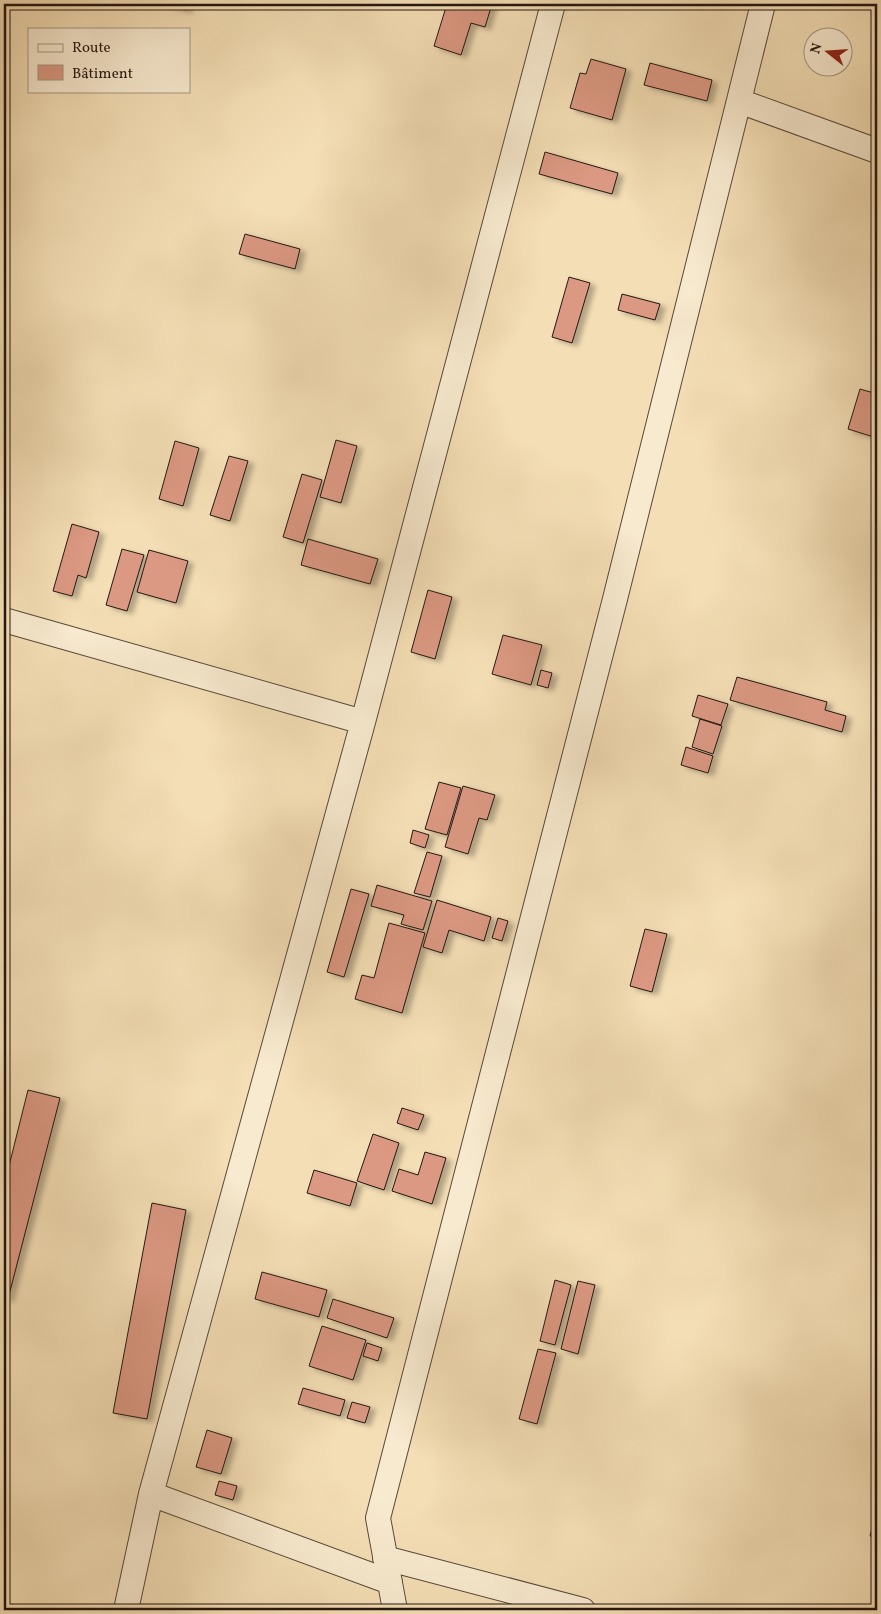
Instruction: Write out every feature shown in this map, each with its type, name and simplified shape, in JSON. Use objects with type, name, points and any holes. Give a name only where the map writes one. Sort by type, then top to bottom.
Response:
[{"type":"street","points":[[126,1610],[151,1494],[364,722],[553,4]]},
{"type":"street","points":[[395,1610],[378,1518],[615,599],[763,4]]},
{"type":"street","points":[[738,101],[877,151]]},
{"type":"street","points":[[4,620],[364,722]]},
{"type":"street","points":[[151,1494],[390,1582]]},
{"type":"street","points":[[385,1558],[582,1610]]},
{"type":"building","points":[[164,4],[188,4],[186,10]]},
{"type":"building","points":[[447,4],[492,4],[485,27],[471,23],[461,55],[434,46]]},
{"type":"building","points":[[591,59],[626,69],[612,120],[570,108],[580,73],[586,74]]},
{"type":"building","points":[[650,63],[712,80],[707,101],[644,85]]},
{"type":"building","points":[[545,152],[618,173],[612,194],[539,174]]},
{"type":"building","points":[[245,234],[300,249],[295,269],[239,254]]},
{"type":"building","points":[[569,277],[590,283],[572,343],[552,337]]},
{"type":"building","points":[[622,294],[660,304],[655,320],[618,310]]},
{"type":"building","points":[[860,389],[877,394],[877,438],[848,429]]},
{"type":"building","points":[[336,440],[357,446],[341,503],[320,497]]},
{"type":"building","points":[[175,441],[199,448],[183,506],[159,499]]},
{"type":"building","points":[[229,456],[248,461],[230,521],[210,515]]},
{"type":"building","points":[[302,474],[322,480],[303,543],[283,537]]},
{"type":"building","points":[[72,524],[99,532],[86,578],[78,575],[72,596],[53,591]]},
{"type":"building","points":[[308,539],[378,559],[370,584],[301,565]]},
{"type":"building","points":[[122,549],[144,555],[127,611],[106,605]]},
{"type":"building","points":[[149,550],[188,561],[176,603],[137,592]]},
{"type":"building","points":[[428,590],[452,597],[435,659],[411,652]]},
{"type":"building","points":[[503,635],[542,645],[531,685],[492,674]]},
{"type":"building","points":[[541,670],[552,673],[548,688],[537,685]]},
{"type":"building","points":[[737,677],[827,702],[825,710],[846,716],[842,732],[730,700]]},
{"type":"building","points":[[698,695],[728,704],[721,725],[692,716]]},
{"type":"building","points":[[700,719],[722,726],[713,754],[692,747]]},
{"type":"building","points":[[686,747],[713,756],[708,773],[681,765]]},
{"type":"building","points":[[439,782],[461,788],[447,835],[425,829]]},
{"type":"building","points":[[463,786],[495,795],[487,820],[479,818],[468,854],[445,847]]},
{"type":"building","points":[[413,830],[429,835],[425,848],[410,843]]},
{"type":"building","points":[[427,852],[442,856],[430,897],[414,893]]},
{"type":"building","points":[[377,885],[432,901],[423,930],[401,924],[404,915],[371,906]]},
{"type":"building","points":[[351,889],[369,894],[344,977],[327,972]]},
{"type":"building","points":[[437,900],[491,917],[484,941],[449,930],[442,953],[423,947]]},
{"type":"building","points":[[498,918],[508,921],[502,941],[492,938]]},
{"type":"building","points":[[389,923],[425,933],[402,1013],[355,999],[362,975],[374,978]]},
{"type":"building","points":[[645,929],[667,934],[652,992],[630,986]]},
{"type":"building","points":[[28,1090],[60,1098],[8,1299],[4,1297],[4,1186]]},
{"type":"building","points":[[402,1108],[424,1115],[418,1130],[397,1123]]},
{"type":"building","points":[[373,1134],[399,1143],[384,1190],[357,1181]]},
{"type":"building","points":[[425,1152],[446,1158],[432,1204],[392,1191],[399,1169],[418,1175]]},
{"type":"building","points":[[314,1170],[357,1183],[350,1206],[307,1193]]},
{"type":"building","points":[[152,1203],[186,1210],[147,1419],[113,1413]]},
{"type":"building","points":[[262,1272],[327,1290],[319,1317],[255,1299]]},
{"type":"building","points":[[555,1280],[571,1285],[555,1345],[540,1341]]},
{"type":"building","points":[[578,1281],[595,1285],[578,1354],[561,1349]]},
{"type":"building","points":[[333,1299],[394,1318],[387,1338],[327,1318]]},
{"type":"building","points":[[322,1326],[366,1340],[353,1380],[309,1366]]},
{"type":"building","points":[[367,1343],[382,1348],[378,1361],[363,1356]]},
{"type":"building","points":[[538,1349],[556,1353],[537,1424],[519,1419]]},
{"type":"building","points":[[303,1388],[345,1400],[340,1416],[298,1404]]},
{"type":"building","points":[[352,1402],[370,1407],[365,1423],[347,1418]]},
{"type":"building","points":[[207,1430],[232,1438],[221,1474],[196,1467]]},
{"type":"building","points":[[219,1481],[237,1486],[233,1500],[215,1495]]},
{"type":"building","points":[[877,1514],[877,1538],[870,1536]]}]
